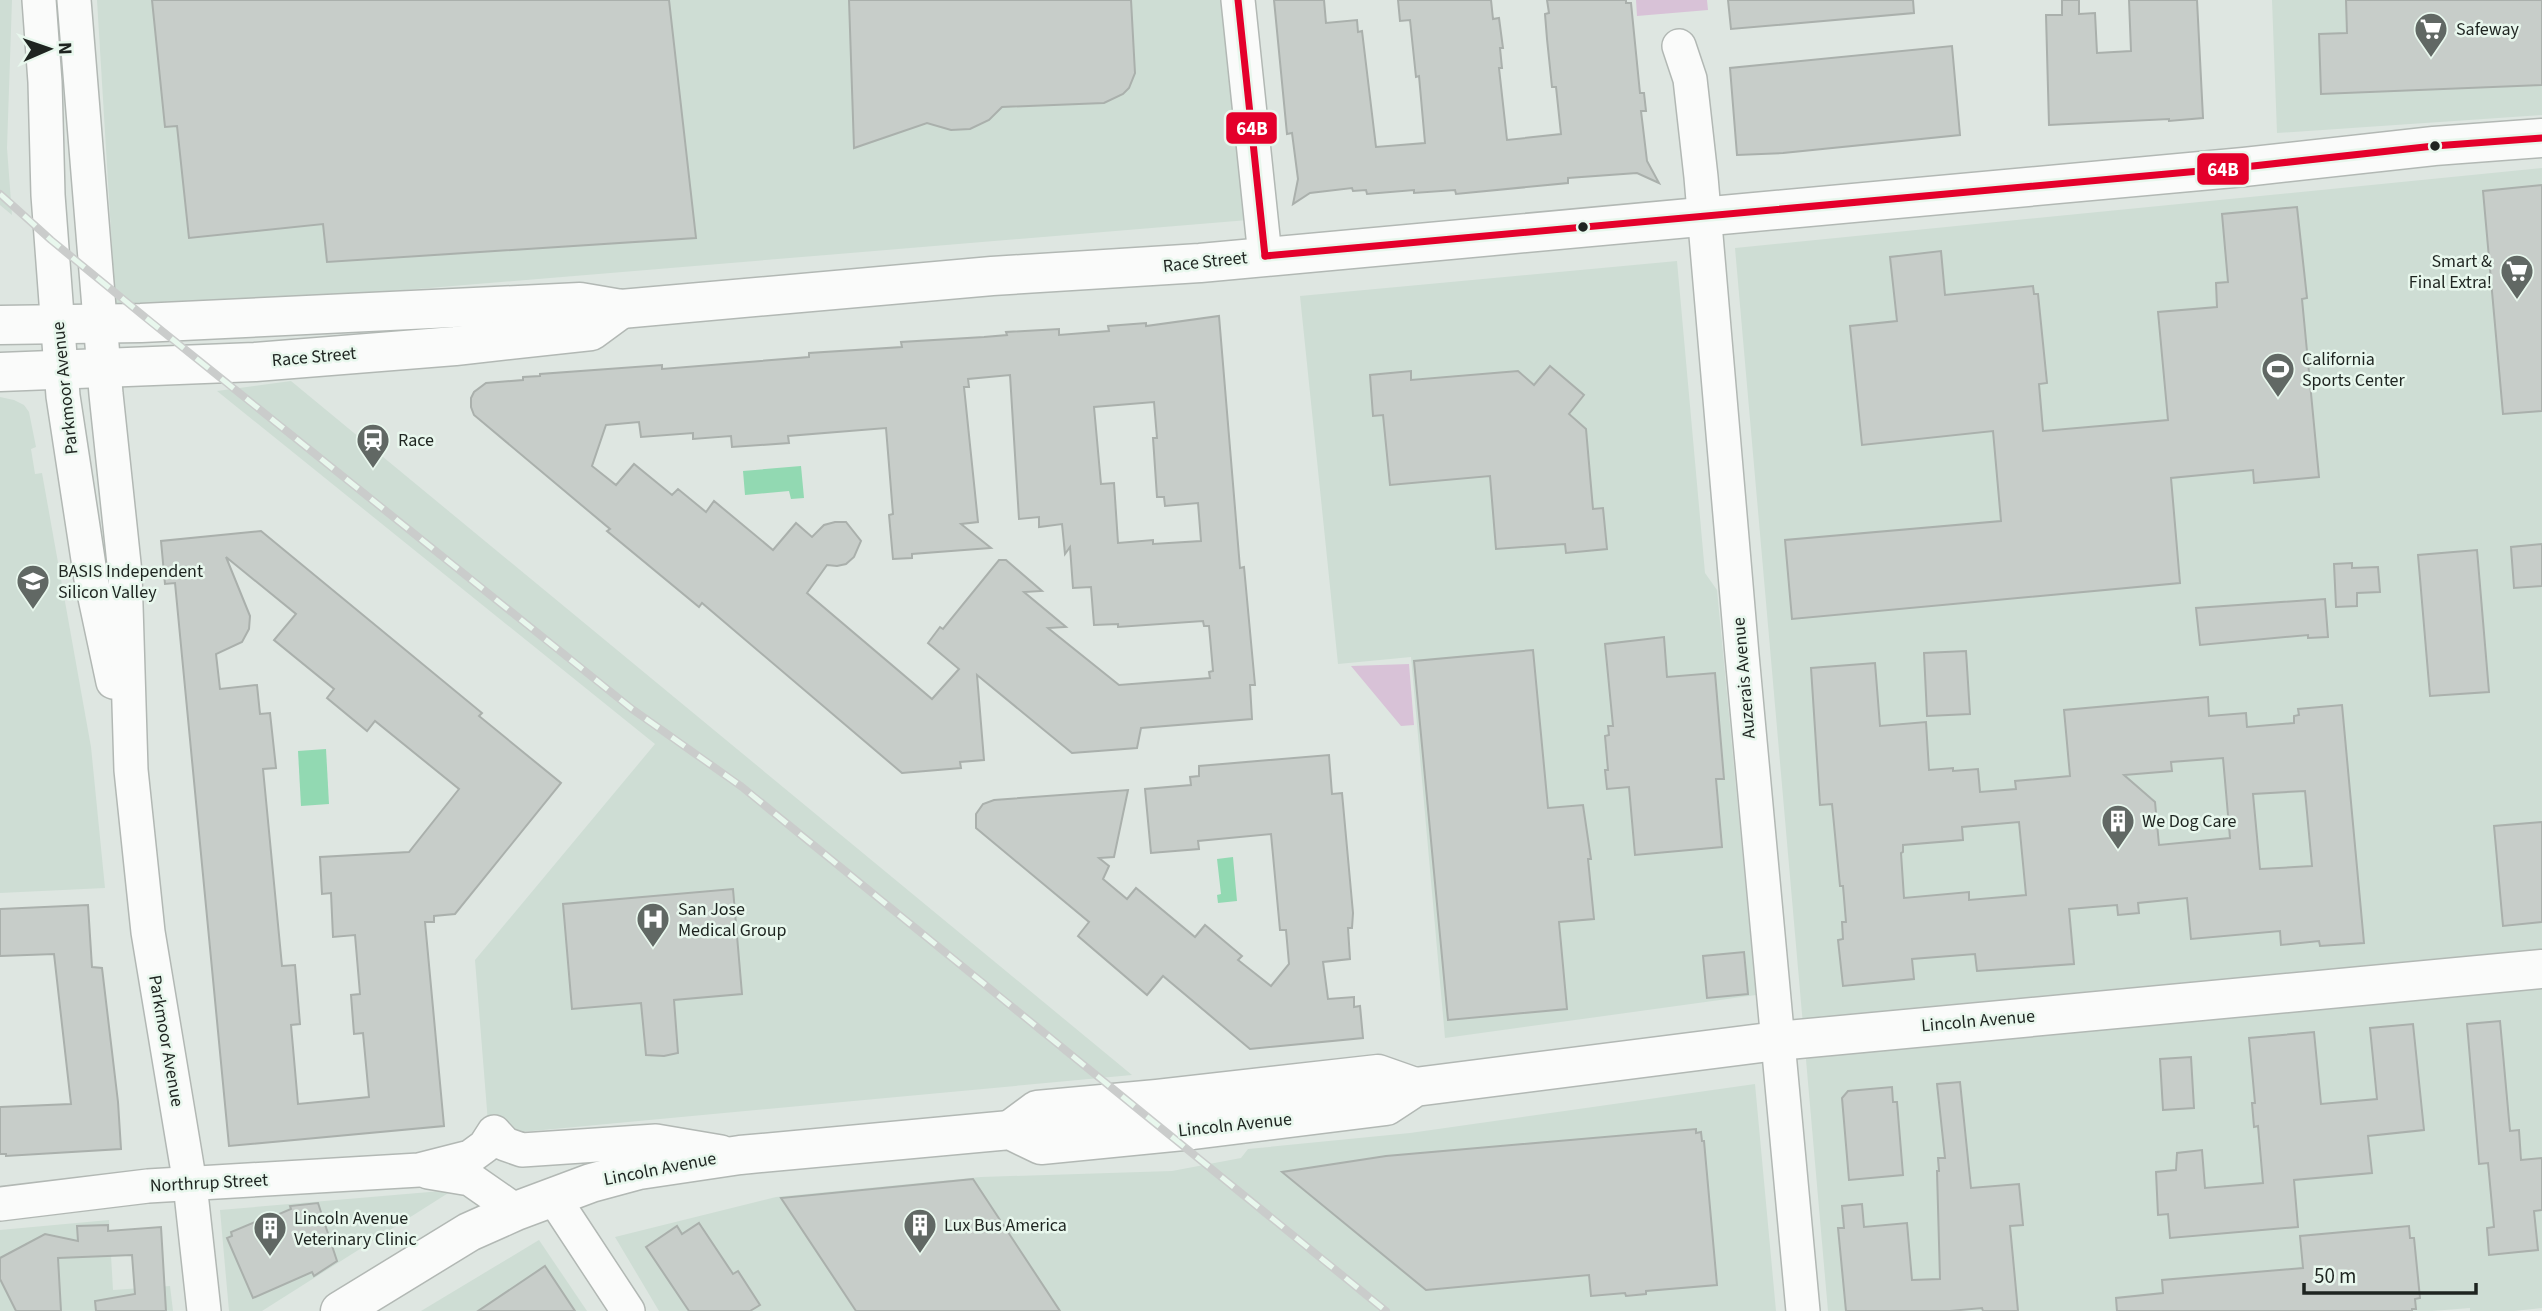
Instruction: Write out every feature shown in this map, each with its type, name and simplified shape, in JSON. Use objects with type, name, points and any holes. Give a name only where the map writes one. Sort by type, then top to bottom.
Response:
[{"type":"main road","name":"Race Street","points":[[0,326],[580,302],[621,309],[981,277],[1128,269],[2542,138]]},
{"type":"main road","points":[[422,348],[432,327],[487,320],[508,315],[533,304]]},
{"type":"main road","name":"Race Street","points":[[0,372],[255,362],[591,331],[621,309]]},
{"type":"main road","name":"Lincoln Avenue","points":[[340,1311],[469,1232],[516,1210],[591,1183],[639,1170],[740,1154],[1010,1130],[1037,1110],[1378,1074],[1415,1087],[1777,1041],[2542,969]]},
{"type":"street","name":"Parkmoor Avenue","points":[[39,0],[45,82],[48,195],[63,396],[92,579],[131,770]]},
{"type":"street","name":"Parkmoor Avenue","points":[[74,0],[103,369],[125,573],[131,770],[148,932],[190,1184],[204,1311]]},
{"type":"street","points":[[1238,0],[1265,256]]},
{"type":"street","name":"Auzerais Avenue","points":[[1679,46],[1690,79],[1705,216],[1720,410],[1803,1311]]},
{"type":"street","name":"Northrup Street","points":[[0,1204],[148,1185],[419,1170],[470,1157],[485,1146],[494,1132],[505,1144],[522,1150],[656,1141],[740,1154]]},
{"type":"street","name":"Northrup Street","points":[[419,1170],[470,1178],[516,1210]]},
{"type":"street","points":[[553,1196],[628,1311]]},
{"type":"shaded area","points":[[0,0],[12,0],[7,148],[12,215],[0,205]]},
{"type":"shaded area","points":[[97,0],[1221,0],[1248,220],[116,314]]},
{"type":"shaded area","points":[[1636,0],[1707,0],[1708,10],[1637,16]]},
{"type":"shaded area","points":[[2272,0],[2542,0],[2542,115],[2277,133]]},
{"type":"shaded area","points":[[2542,168],[2542,1308],[2514,1311],[2470,1311],[2470,1308],[2432,1311],[1828,1311],[1735,248]]},
{"type":"shaded area","points":[[1677,261],[1705,573],[1717,590],[1756,995],[1445,1038],[1411,657],[1338,664],[1300,296]]},
{"type":"shaded area","points":[[291,381],[1132,1075],[489,1135],[475,960],[655,744],[217,391]]},
{"type":"shaded area","name":"BASIS Independent Silicon Valley","points":[[0,397],[24,405],[29,412],[36,447],[31,449],[35,474],[42,473],[91,747],[105,888],[0,893]]},
{"type":"shaded area","points":[[801,466],[804,498],[791,499],[789,491],[745,495],[743,471]]},
{"type":"shaded area","points":[[1409,664],[1414,725],[1401,726],[1351,666]]},
{"type":"shaded area","points":[[326,749],[329,804],[301,806],[298,751]]},
{"type":"shaded area","points":[[1233,857],[1237,901],[1218,903],[1217,895],[1221,894],[1217,859]]},
{"type":"shaded area","points":[[1755,1084],[1776,1311],[659,1311],[615,1237],[776,1197],[981,1177],[1172,1171],[1241,1158],[1248,1149],[1410,1133]]},
{"type":"shaded area","points":[[453,1190],[262,1311],[229,1311],[220,1210]]},
{"type":"shaded area","points":[[109,1220],[113,1290],[170,1286],[173,1311],[0,1311],[0,1230]]},
{"type":"shaded area","points":[[539,1240],[587,1311],[421,1311]]},
{"type":"building","points":[[152,0],[669,0],[696,238],[327,262],[323,224],[189,238],[177,126],[165,127]]},
{"type":"building","points":[[849,0],[1131,0],[1135,73],[1129,88],[1123,94],[1104,103],[1002,107],[989,120],[970,129],[951,130],[927,123],[854,148]]},
{"type":"building","points":[[1274,0],[1324,0],[1326,23],[1357,20],[1358,32],[1362,31],[1376,147],[1425,143],[1419,76],[1416,77],[1410,20],[1400,21],[1398,0],[1491,0],[1493,19],[1499,18],[1503,48],[1500,48],[1502,68],[1499,68],[1507,140],[1561,134],[1556,87],[1552,87],[1545,14],[1549,13],[1547,0],[1626,0],[1626,3],[1631,3],[1640,93],[1644,93],[1646,111],[1641,111],[1647,161],[1659,183],[1637,173],[1568,178],[1568,183],[1456,194],[1455,190],[1414,193],[1414,190],[1367,194],[1366,190],[1353,191],[1352,188],[1310,193],[1293,204],[1298,179],[1292,133],[1287,134]]},
{"type":"building","points":[[1728,0],[1913,0],[1914,13],[1731,29]]},
{"type":"building","points":[[2062,0],[2079,0],[2079,14],[2095,13],[2097,53],[2131,51],[2129,0],[2197,0],[2203,118],[2049,125],[2046,15],[2062,15]]},
{"type":"building","name":"Safeway","points":[[2346,0],[2542,0],[2542,85],[2321,94],[2319,34],[2347,33]]},
{"type":"building","points":[[1952,46],[1960,135],[1783,153],[1737,155],[1730,68]]},
{"type":"building","name":"Smart & Final Extra!","points":[[2542,185],[2542,411],[2503,414],[2483,191]]},
{"type":"building","points":[[2297,207],[2307,298],[2302,299],[2319,477],[2254,483],[2253,470],[2171,478],[2180,583],[1792,619],[1785,540],[2001,521],[1993,431],[1862,445],[1850,326],[1897,321],[1890,257],[1941,251],[1945,295],[2033,286],[2034,294],[2038,294],[2047,383],[2039,384],[2043,431],[2168,420],[2158,312],[2217,307],[2216,283],[2228,282],[2222,214]]},
{"type":"building","points":[[1219,316],[1240,568],[1244,567],[1255,685],[1250,685],[1252,719],[1141,728],[1137,748],[1072,753],[977,675],[984,760],[960,762],[961,768],[902,773],[702,603],[699,607],[607,531],[610,529],[474,415],[471,407],[474,392],[486,383],[523,380],[523,377],[540,374],[662,365],[662,369],[809,357],[809,353],[902,347],[901,342],[1007,335],[1006,332],[1059,329],[1059,335],[1109,331],[1108,326],[1146,323],[1146,326]],"holes":[[[1010,375],[1019,519],[1039,517],[1039,527],[1062,524],[1065,554],[1070,547],[1073,588],[1091,587],[1094,625],[1118,624],[1118,627],[1203,621],[1204,626],[1209,626],[1213,671],[1209,672],[1210,678],[1119,685],[1048,628],[1066,627],[1024,592],[1042,591],[1006,560],[999,560],[943,629],[940,627],[928,643],[959,669],[932,699],[807,593],[827,565],[846,564],[854,557],[861,541],[846,522],[824,525],[812,537],[796,523],[773,550],[714,501],[706,512],[678,489],[672,495],[634,464],[616,485],[592,466],[606,425],[639,422],[641,437],[693,433],[693,439],[731,436],[732,447],[789,443],[788,436],[886,428],[893,514],[889,515],[893,559],[912,558],[912,554],[991,548],[961,524],[978,522],[964,387],[969,387],[968,379]],[[1154,402],[1157,438],[1153,438],[1157,497],[1164,497],[1165,506],[1198,503],[1201,541],[1153,544],[1153,540],[1118,543],[1114,483],[1101,484],[1094,407]]]},
{"type":"building","points":[[1550,366],[1584,395],[1569,414],[1586,429],[1593,509],[1603,508],[1607,549],[1566,553],[1565,544],[1496,549],[1490,476],[1390,485],[1383,415],[1373,416],[1370,375],[1411,371],[1411,380],[1518,371],[1534,385]]},
{"type":"building","points":[[261,531],[482,713],[479,716],[561,783],[455,914],[434,916],[434,922],[425,922],[444,1126],[229,1146],[175,583],[165,584],[161,541]],"holes":[[[226,557],[296,614],[274,640],[334,689],[327,698],[367,731],[375,721],[459,789],[409,852],[320,857],[322,894],[331,893],[333,937],[355,935],[360,994],[351,995],[354,1034],[363,1033],[369,1097],[298,1104],[291,1025],[300,1024],[295,965],[282,966],[263,769],[276,768],[270,713],[260,714],[257,685],[220,689],[216,654],[242,642],[249,629],[250,616]]]},
{"type":"building","points":[[2542,544],[2542,586],[2514,588],[2511,547]]},
{"type":"building","points":[[2477,550],[2489,692],[2430,696],[2418,555]]},
{"type":"building","points":[[2352,563],[2352,568],[2378,567],[2380,592],[2357,593],[2357,606],[2336,607],[2334,564]]},
{"type":"building","points":[[2325,599],[2328,637],[2308,638],[2308,635],[2200,645],[2196,608]]},
{"type":"building","points":[[1664,637],[1667,677],[1715,673],[1724,779],[1716,779],[1722,847],[1635,855],[1629,787],[1607,789],[1605,736],[1609,735],[1608,726],[1613,726],[1605,644]]},
{"type":"building","points":[[1533,650],[1548,808],[1583,805],[1591,859],[1588,859],[1594,919],[1559,922],[1567,1009],[1448,1020],[1414,661]]},
{"type":"building","points":[[1966,651],[1970,714],[1927,716],[1924,653]]},
{"type":"building","points":[[1875,663],[1880,726],[1926,722],[1929,770],[1978,769],[1980,792],[2016,789],[2015,781],[2070,776],[2064,710],[2208,697],[2209,716],[2246,713],[2247,727],[2294,723],[2294,716],[2299,715],[2298,709],[2342,705],[2364,943],[2320,946],[2319,941],[2281,945],[2280,931],[2191,939],[2187,898],[2138,903],[2139,913],[2118,915],[2117,905],[2069,909],[2074,964],[1977,971],[1975,954],[1912,959],[1914,979],[1843,986],[1838,940],[1843,939],[1842,922],[1846,922],[1843,886],[1840,886],[1832,804],[1820,805],[1811,668]],"holes":[[[2223,758],[2230,838],[2159,845],[2155,802],[2124,775],[2172,771],[2171,762]],[[2305,791],[2312,866],[2260,869],[2253,794]],[[2019,822],[2026,895],[1969,900],[1969,892],[1904,898],[1901,853],[1903,845],[1963,840],[1962,827]]]},
{"type":"building","points":[[1329,755],[1332,794],[1342,793],[1353,913],[1352,928],[1348,928],[1350,959],[1323,962],[1328,999],[1354,997],[1354,1007],[1360,1006],[1363,1038],[1250,1049],[1163,976],[1147,995],[1078,936],[1089,922],[976,828],[976,814],[983,804],[994,800],[1128,790],[1114,857],[1099,858],[1109,866],[1103,879],[1127,899],[1136,888],[1195,937],[1205,925],[1242,956],[1238,960],[1271,986],[1289,964],[1286,930],[1280,930],[1271,834],[1198,841],[1199,849],[1151,853],[1145,789],[1191,785],[1190,777],[1199,776],[1199,766]]},
{"type":"building","points":[[2542,822],[2542,922],[2503,926],[2494,826]]},
{"type":"building","name":"San Jose Medical Group","points":[[733,889],[742,994],[674,1000],[678,1053],[664,1056],[646,1055],[641,1003],[572,1009],[563,904]]},
{"type":"building","points":[[88,905],[92,967],[102,968],[121,1149],[6,1156],[0,1154],[0,1107],[71,1104],[54,954],[0,956],[0,909]]},
{"type":"building","points":[[1744,952],[1748,994],[1707,998],[1703,956]]},
{"type":"building","points":[[2500,1021],[2510,1131],[2519,1130],[2521,1160],[2542,1158],[2542,1210],[2534,1211],[2538,1250],[2489,1255],[2487,1228],[2494,1227],[2488,1163],[2479,1164],[2467,1024]]},
{"type":"building","points":[[2413,1024],[2424,1130],[2368,1136],[2372,1173],[2294,1180],[2298,1227],[2170,1238],[2168,1214],[2158,1215],[2156,1172],[2176,1170],[2177,1153],[2202,1150],[2205,1188],[2263,1183],[2258,1126],[2254,1127],[2252,1103],[2255,1103],[2249,1038],[2314,1032],[2321,1104],[2377,1099],[2370,1028]]},
{"type":"building","points":[[2191,1057],[2194,1108],[2163,1110],[2160,1059]]},
{"type":"building","points":[[1960,1082],[1971,1188],[2019,1184],[2023,1225],[2010,1226],[2018,1311],[1983,1311],[1982,1308],[1950,1311],[1846,1311],[1838,1228],[1844,1228],[1842,1206],[1862,1204],[1864,1227],[1907,1223],[1912,1280],[1940,1279],[1937,1171],[1938,1158],[1945,1158],[1937,1084]]},
{"type":"building","points":[[1892,1087],[1893,1102],[1897,1102],[1903,1175],[1849,1180],[1842,1098],[1848,1091]]},
{"type":"building","points":[[1696,1129],[1696,1133],[1701,1132],[1704,1141],[1717,1285],[1646,1291],[1646,1294],[1591,1296],[1589,1275],[1426,1290],[1282,1172],[1386,1156]]},
{"type":"building","name":"Lux Bus America","points":[[973,1179],[1060,1311],[856,1311],[781,1198]]},
{"type":"building","name":"Lincoln Avenue Veterinary Clinic","points":[[318,1203],[337,1261],[314,1276],[312,1272],[253,1298],[227,1238],[232,1236],[231,1232],[291,1209],[290,1206]]},
{"type":"building","points":[[699,1223],[733,1274],[738,1271],[760,1305],[750,1311],[689,1311],[646,1247],[677,1226],[682,1234]]},
{"type":"building","points":[[108,1225],[108,1231],[161,1227],[166,1311],[96,1311],[95,1301],[135,1294],[132,1255],[58,1258],[61,1311],[16,1311],[0,1279],[0,1258],[45,1234],[78,1241],[77,1226]]},
{"type":"building","points":[[2409,1226],[2410,1238],[2414,1238],[2420,1298],[2415,1299],[2416,1309],[2412,1311],[2117,1311],[2116,1298],[2163,1293],[2162,1280],[2303,1268],[2300,1236]]},
{"type":"building","points":[[545,1266],[575,1311],[478,1311]]},
{"type":"railway","points":[[0,194],[51,240],[151,322],[632,709],[742,787],[1386,1311]]},
{"type":"transit line","name":"64B","points":[[1238,0],[1265,256]]},
{"type":"transit line","name":"64B","points":[[1265,256],[2542,138]]},
{"type":"place","name":"Safeway","points":[[2431,59]]},
{"type":"place","name":"Smart & Final Extra!","points":[[2517,301]]},
{"type":"place","name":"California Sports Center","points":[[2278,399]]},
{"type":"place","name":"Race","points":[[373,470]]},
{"type":"place","name":"BASIS Independent Silicon Valley","points":[[33,611]]},
{"type":"place","name":"We Dog Care","points":[[2118,851]]},
{"type":"place","name":"San Jose Medical Group","points":[[653,949]]},
{"type":"place","name":"Lux Bus America","points":[[920,1255]]},
{"type":"place","name":"Lincoln Avenue Veterinary Clinic","points":[[270,1258]]}]
